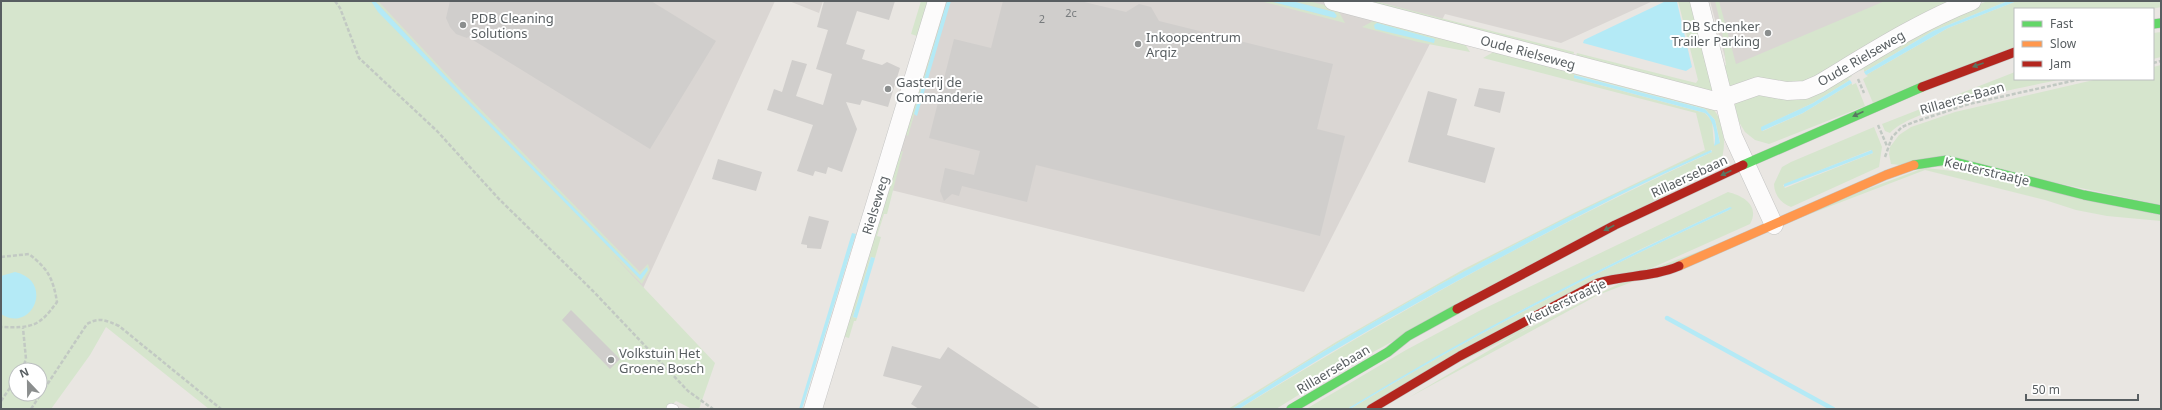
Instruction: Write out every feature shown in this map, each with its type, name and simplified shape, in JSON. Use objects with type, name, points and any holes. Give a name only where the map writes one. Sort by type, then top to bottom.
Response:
[{"type":"street","name":"Rielseweg","points":[[813,409],[937,1]]},
{"type":"street","name":"Oude Rielseweg","points":[[1333,1],[1715,102],[1724,100],[1750,87],[1758,86],[1787,91],[1805,90],[1819,84],[1935,16],[1972,1]]},
{"type":"street","points":[[1699,1],[1733,136],[1774,225]]},
{"type":"street","name":"Rillaersebaan","points":[[1291,409],[1388,352],[1408,336],[1531,268],[1649,208],[1750,173],[1940,80],[2014,52]]},
{"type":"street","name":"Keuterstraatje","points":[[1371,409],[1460,356],[1598,283],[1615,278],[1670,270],[1886,175],[1920,163],[1947,160],[2084,195],[2161,210]]},
{"type":"street","name":"Rillaersebaan","points":[[1388,352],[1412,343],[1516,289]]},
{"type":"path","points":[[335,1],[340,8],[359,58],[437,131],[498,198],[593,291],[683,386],[713,409]]},
{"type":"path","name":"Rillaerse-Baan","points":[[1886,175],[1884,155],[1887,146],[1892,137],[1902,127],[1932,115],[1969,104],[2077,80]]},
{"type":"path","points":[[1,258],[29,254],[43,266],[54,283],[57,302],[44,320],[24,328],[1,327]]},
{"type":"path","points":[[31,409],[87,324],[94,320],[103,319],[119,326],[221,409]]},
{"type":"path","points":[[24,328],[25,362]]},
{"type":"path","points":[[1,401],[8,391]]},
{"type":"shaded area","points":[[352,1],[775,1],[635,306]]},
{"type":"shaded area","points":[[789,1],[823,1],[819,13]]},
{"type":"shaded area","points":[[945,1],[1653,1],[1561,43],[1445,14],[1304,292],[887,189]]},
{"type":"shaded area","name":"DB Schenker Trailer Parking","points":[[1710,1],[1921,1],[1731,80]]},
{"type":"green space","points":[[1,1],[371,1],[379,12],[641,280],[647,267],[640,275],[470,102],[375,1],[378,1],[455,83],[640,272],[648,264],[650,270],[642,284],[611,253],[715,363],[699,409],[692,409],[676,401],[668,409],[209,409],[106,327],[90,355],[51,409],[1,409]]},
{"type":"green space","points":[[921,1],[931,1],[920,37],[911,34]]},
{"type":"green space","points":[[943,1],[947,1],[908,136],[903,132]]},
{"type":"green space","points":[[1260,1],[1269,1],[1336,18],[1334,12],[1292,1],[1308,1],[1337,8],[1345,23]]},
{"type":"green space","points":[[1356,1],[1374,1],[1574,52],[1573,57]]},
{"type":"green space","points":[[1678,1],[1690,1],[1714,92],[1575,58],[1577,53],[1696,83],[1698,80]]},
{"type":"green space","points":[[1715,1],[1719,1],[1736,64],[1885,1],[1955,1],[1810,81],[1730,89],[1724,65],[1726,65],[1722,30]]},
{"type":"green space","points":[[1988,1],[2008,1],[1933,31],[1864,72],[1864,69],[1860,71],[1861,66],[1966,9]]},
{"type":"green space","points":[[2017,1],[2161,1],[2161,7],[2154,9],[2014,8],[2014,47],[1873,103],[1863,79],[1868,76],[1866,75],[1948,28]]},
{"type":"green space","points":[[1377,19],[1463,41],[1470,52],[1418,42],[1362,27]]},
{"type":"green space","points":[[2161,32],[2161,57],[2154,59],[2154,33]]},
{"type":"green space","points":[[1497,50],[1711,107],[1720,119],[1724,135],[1722,159],[1719,166],[1334,373],[1276,409],[1239,409],[1354,340],[1471,273],[1590,211],[1712,152],[1712,150],[1588,208],[1467,270],[1348,337],[1289,372],[1232,409],[1228,409],[1336,342],[1464,269],[1574,213],[1705,150],[1696,113],[1483,58]],"holes":[[[1575,75],[1705,109],[1715,120],[1720,142],[1714,145],[1712,121],[1705,113],[1574,78]]]},
{"type":"green space","points":[[2161,65],[2161,205],[2057,183],[1891,164],[1889,154],[1890,147],[1899,135],[1911,127],[1955,112],[2094,80],[2154,80],[2154,67]]},
{"type":"green space","points":[[2014,72],[2014,80],[2057,80],[1945,106],[1922,114],[1903,123],[1890,133],[1885,131],[1882,124]]},
{"type":"green space","points":[[1852,76],[1848,79],[1850,80],[1813,103],[1762,127],[1761,130],[1763,131],[1803,113],[1852,83],[1852,85],[1856,83],[1865,106],[1769,144],[1755,140],[1745,132],[1739,122],[1734,103],[1752,94]]},
{"type":"green space","points":[[1874,127],[1882,147],[1879,167],[1791,207],[1784,204],[1779,198],[1775,191],[1774,184],[1782,167]],"holes":[[[1871,150],[1873,153],[1785,188],[1783,185]]]},
{"type":"green space","points":[[903,151],[887,214],[884,214],[877,236],[881,237],[875,258],[871,257],[853,317],[857,318],[856,321],[854,321],[849,338],[842,336],[897,153]]},
{"type":"green space","points":[[1932,165],[2161,215],[2161,221],[2107,216],[2076,210],[2045,200],[1925,170],[1598,295],[1408,398],[1587,293]]},
{"type":"green space","points":[[1728,192],[1745,199],[1752,207],[1753,218],[1750,224],[1645,271],[1364,409],[1350,409],[1443,355],[1537,304],[1729,210],[1730,207],[1641,249],[1520,311],[1347,409],[1306,409],[1406,350],[1479,311]]},
{"type":"water","points":[[371,1],[375,1],[470,102],[640,275],[647,267],[648,270],[641,280],[378,12]]},
{"type":"water","points":[[947,1],[951,1],[917,116],[914,114]]},
{"type":"water","points":[[1269,1],[1292,1],[1334,12],[1337,16],[1335,18]]},
{"type":"water","points":[[1666,1],[1677,2],[1692,67],[1686,71],[1583,43],[1584,40]]},
{"type":"water","points":[[2008,1],[2017,1],[1948,28],[1866,75],[1864,72],[1933,31]]},
{"type":"water","points":[[1377,23],[1435,39],[1434,43],[1375,29],[1374,25]]},
{"type":"water","points":[[1574,75],[1705,109],[1715,120],[1720,143],[1714,146],[1714,128],[1710,119],[1705,113],[1574,78]]},
{"type":"water","points":[[1850,80],[1852,83],[1803,113],[1762,131],[1761,130],[1761,127],[1813,103]]},
{"type":"water","points":[[1711,150],[1712,152],[1604,203],[1465,277],[1335,350],[1239,409],[1232,409],[1289,372],[1466,270],[1649,178]]},
{"type":"water","points":[[1872,150],[1873,153],[1784,187],[1784,184]]},
{"type":"water","points":[[1730,207],[1732,208],[1537,304],[1443,355],[1350,409],[1347,409],[1440,354],[1488,328],[1632,254]]},
{"type":"water","points":[[852,233],[856,234],[802,409],[799,409]]},
{"type":"water","points":[[871,257],[875,258],[857,318],[853,317]]},
{"type":"water","points":[[15,272],[27,277],[34,285],[36,295],[35,304],[30,312],[22,317],[12,318],[1,314],[1,276]]},
{"type":"building","points":[[450,1],[651,1],[716,41],[650,149],[468,37],[467,38],[456,34],[450,27],[446,18]]},
{"type":"building","points":[[824,1],[895,1],[889,20],[857,11],[846,44],[865,50],[862,59],[882,65],[887,62],[900,68],[888,107],[862,100],[860,105],[846,102],[857,129],[842,172],[828,167],[826,174],[815,171],[813,176],[797,171],[813,125],[767,110],[774,89],[782,92],[792,60],[807,64],[796,96],[823,105],[832,74],[816,69],[828,30],[817,27]]},
{"type":"building","points":[[1003,1],[1080,1],[1126,12],[1139,4],[1151,7],[1159,21],[1333,64],[1317,129],[1345,136],[1320,236],[1036,165],[1027,202],[962,186],[959,196],[952,194],[944,201],[940,191],[945,168],[974,175],[980,151],[929,138],[954,39],[991,48]]},
{"type":"building","points":[[1479,88],[1505,92],[1500,113],[1474,106]]},
{"type":"building","points":[[1428,91],[1457,99],[1447,135],[1495,148],[1485,183],[1408,162]]},
{"type":"building","points":[[718,159],[762,172],[756,191],[712,179]]},
{"type":"building","points":[[809,216],[829,221],[821,249],[807,248],[807,245],[801,244]]},
{"type":"building","points":[[571,310],[620,359],[610,369],[562,320]]},
{"type":"building","points":[[892,346],[940,359],[948,347],[1041,409],[919,409],[911,404],[922,386],[883,376]]},
{"type":"waterway","points":[[1667,318],[1833,409]]},
{"type":"traffic: fast","points":[[2154,24],[2161,23]]},
{"type":"traffic: fast","points":[[1743,165],[1922,87]]},
{"type":"traffic: fast","points":[[1914,165],[1947,160],[2084,195],[2161,210]]},
{"type":"traffic: fast","points":[[1291,409],[1388,352],[1408,336],[1457,309]]},
{"type":"traffic: slow","points":[[1679,266],[1886,175],[1914,165]]},
{"type":"traffic: jam","points":[[1922,87],[2014,52]]},
{"type":"traffic: jam","points":[[1457,309],[1615,225],[1743,165]]},
{"type":"traffic: jam","points":[[1371,409],[1460,356],[1598,283],[1669,270],[1679,266]]},
{"type":"place","name":"PDB Cleaning Solutions","points":[[463,25]]},
{"type":"place","name":"DB Schenker Trailer Parking","points":[[1768,33]]},
{"type":"place","name":"Inkoopcentrum Arqiz","points":[[1138,44]]},
{"type":"place","name":"Gasterij de Commanderie","points":[[888,89]]},
{"type":"place","name":"Volkstuin Het Groene Bosch","points":[[611,360]]}]
